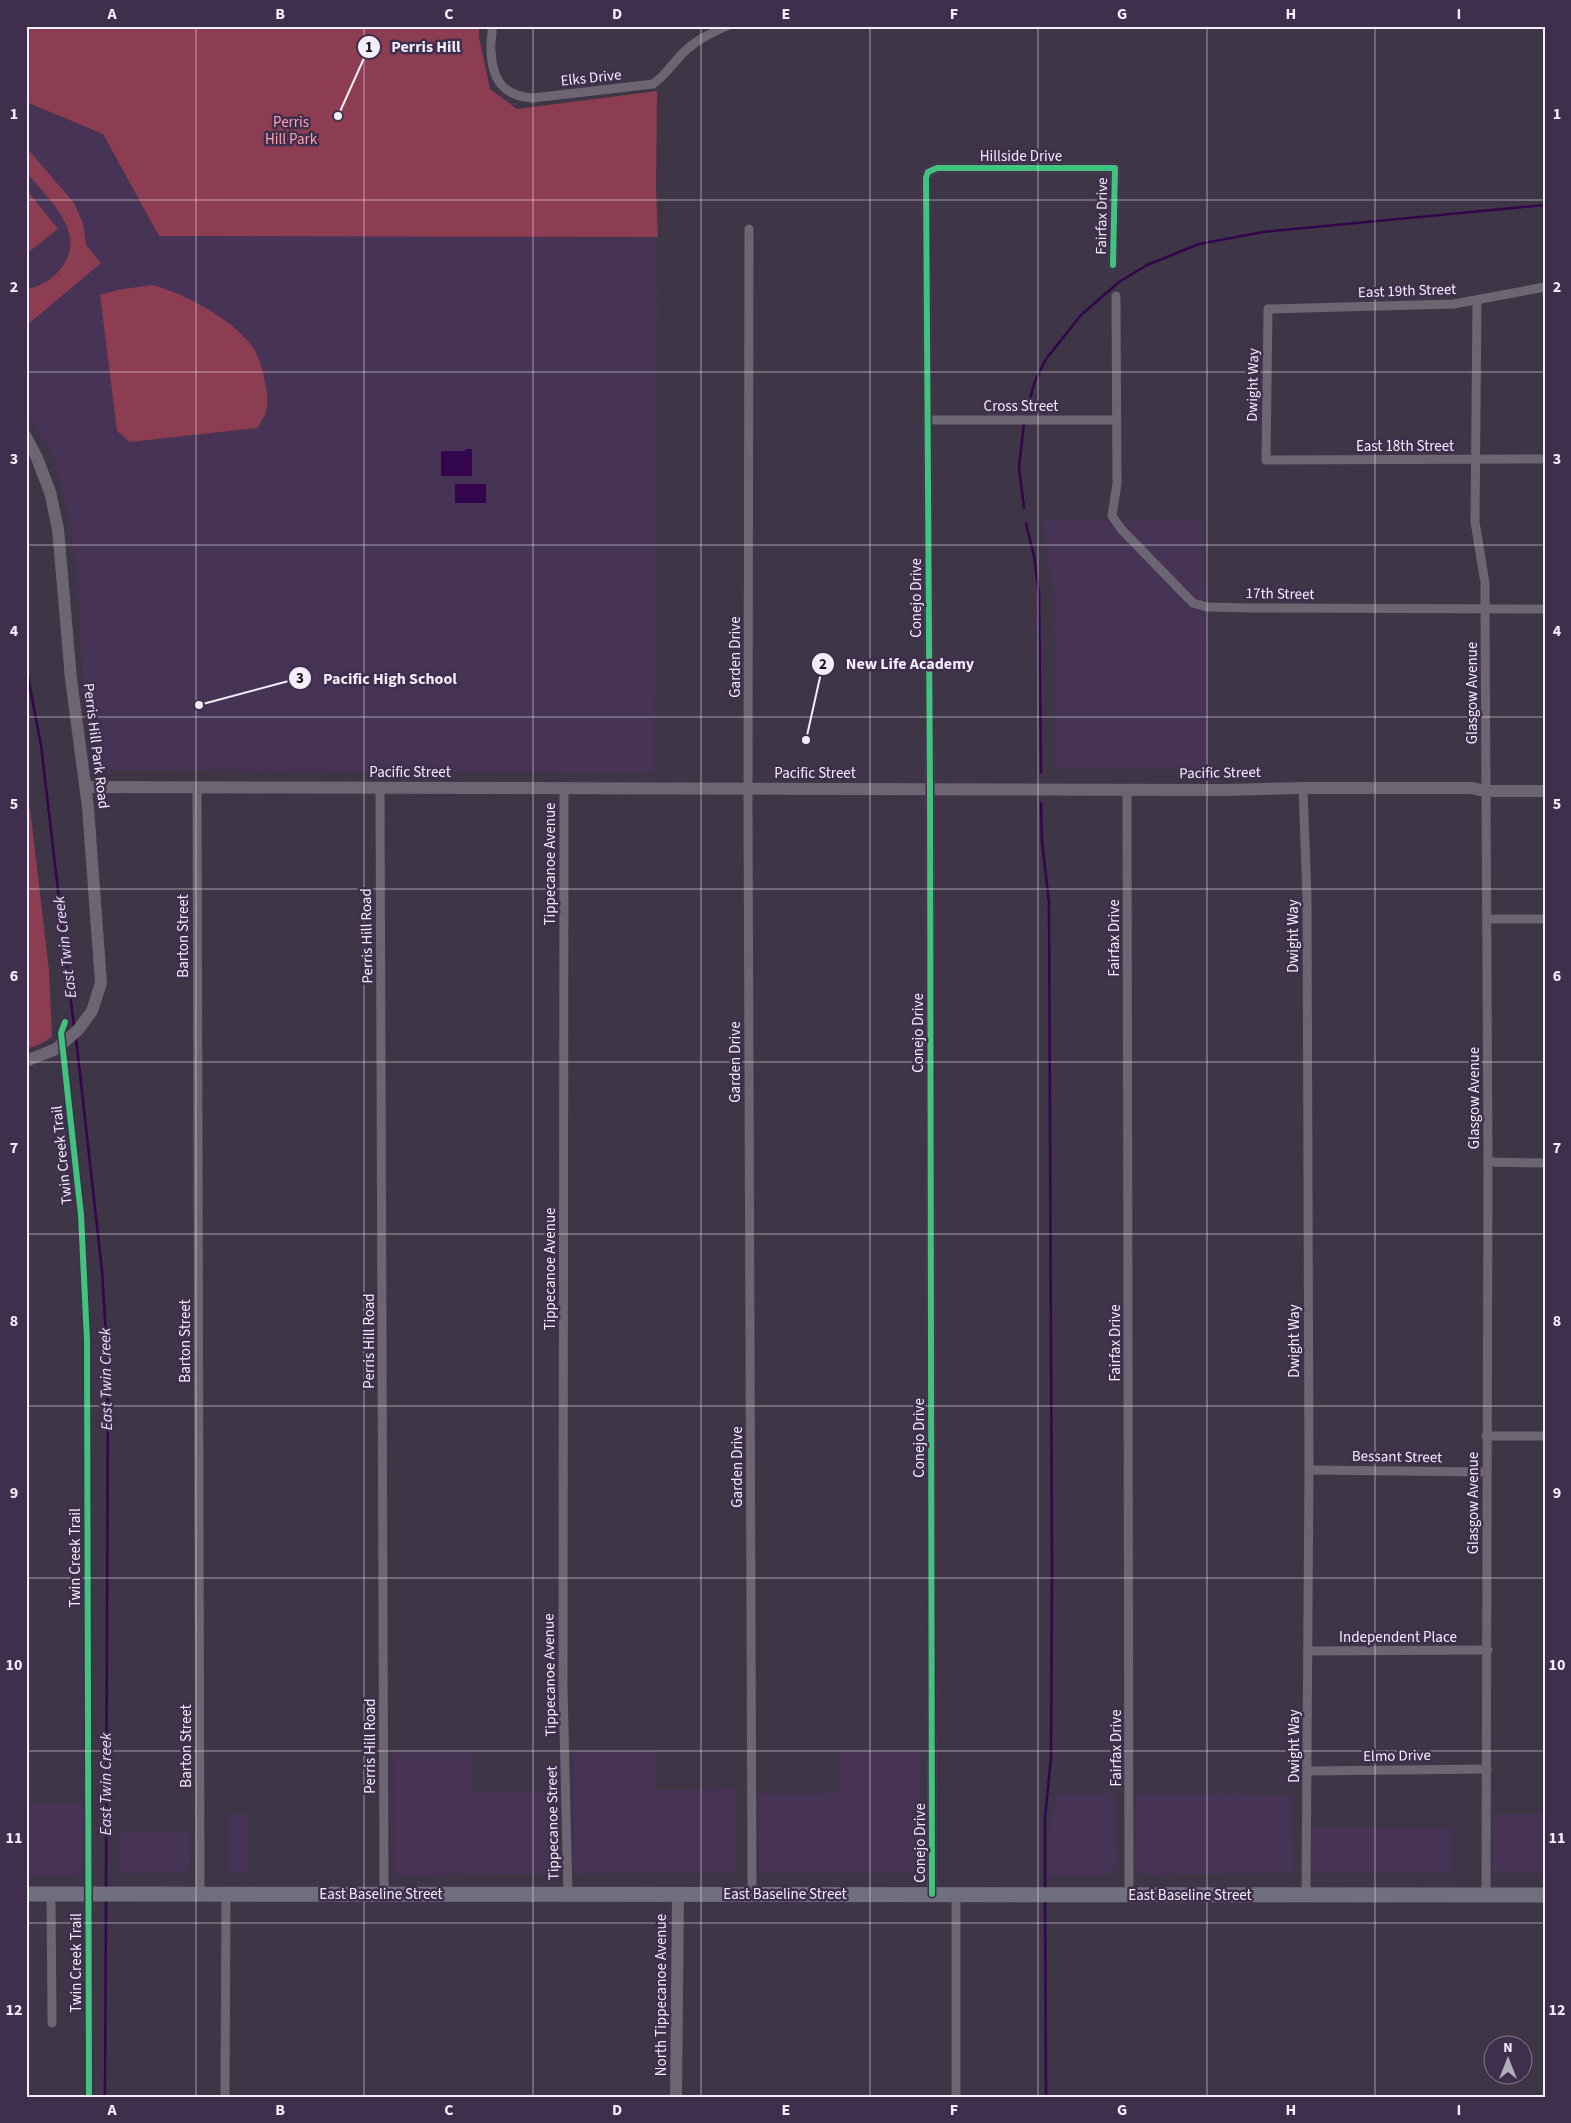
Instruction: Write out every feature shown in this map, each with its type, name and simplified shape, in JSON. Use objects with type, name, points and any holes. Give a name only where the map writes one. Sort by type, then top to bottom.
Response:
[{"type":"main road","name":"East Baseline Street","points":[[26,1894],[568,1896],[678,1894],[1545,1895]]},
{"type":"street","name":"Elks Drive","points":[[492,26],[492,58],[495,74],[503,89],[520,97],[533,98],[653,84],[702,37],[727,26]]},
{"type":"street","name":"Hillside Drive","points":[[928,172],[936,168],[1115,168]]},
{"type":"street","name":"Fairfax Drive","points":[[1113,265],[1115,168]]},
{"type":"street","name":"Conejo Drive","points":[[928,172],[926,178],[930,789],[932,1894]]},
{"type":"street","name":"Garden Drive","points":[[749,229],[748,789],[752,1894]]},
{"type":"street","name":"East 19th Street","points":[[1268,309],[1454,304],[1545,287]]},
{"type":"street","points":[[1116,296],[1116,420]]},
{"type":"street","name":"Glasgow Avenue","points":[[1477,301],[1475,522],[1485,583],[1488,1162],[1486,1895]]},
{"type":"street","name":"Dwight Way","points":[[1266,460],[1268,309]]},
{"type":"street","name":"Cross Street","points":[[927,420],[1116,420]]},
{"type":"street","name":"17th Street","points":[[1116,420],[1117,484],[1112,516],[1122,530],[1193,603],[1206,606],[1545,609]]},
{"type":"street","name":"Perris Hill Park Road","points":[[26,437],[37,458],[50,492],[58,529],[71,679],[86,787],[101,975],[99,994],[92,1011],[78,1030],[59,1047],[26,1061]]},
{"type":"street","name":"East 18th Street","points":[[1266,460],[1545,459]]},
{"type":"street","name":"Pacific Street","points":[[86,787],[1127,790],[1471,788],[1486,791],[1545,791]]},
{"type":"street","name":"Barton Street","points":[[197,787],[200,1894]]},
{"type":"street","name":"Perris Hill Road","points":[[380,788],[384,1894]]},
{"type":"street","name":"Tippecanoe Avenue","points":[[564,788],[563,1686],[566,1750]]},
{"type":"street","name":"Dwight Way","points":[[1303,788],[1307,878],[1309,1470],[1306,1895]]},
{"type":"street","name":"Fairfax Drive","points":[[1127,790],[1130,1895]]},
{"type":"street","points":[[1486,920],[1545,919]]},
{"type":"street","points":[[1488,1162],[1545,1163]]},
{"type":"street","points":[[1486,1436],[1545,1436]]},
{"type":"street","name":"Bessant Street","points":[[1309,1470],[1486,1472]]},
{"type":"street","name":"Independent Place","points":[[1308,1651],[1488,1650]]},
{"type":"street","name":"Tippecanoe Street","points":[[566,1750],[568,1896]]},
{"type":"street","name":"Elmo Drive","points":[[1307,1771],[1486,1770]]},
{"type":"street","points":[[51,1894],[52,2023]]},
{"type":"street","points":[[226,1894],[226,2097]]},
{"type":"street","name":"North Tippecanoe Avenue","points":[[676,2097],[678,1894]]},
{"type":"street","points":[[956,1894],[956,2097]]},
{"type":"shaded area","points":[[26,102],[103,134],[159,236],[658,237],[654,773],[97,770],[93,765],[84,708],[77,567],[67,508],[52,453],[26,413]]},
{"type":"shaded area","points":[[466,449],[472,449],[472,476],[441,476],[441,451],[465,451]]},
{"type":"shaded area","points":[[455,484],[486,484],[486,503],[455,503]]},
{"type":"shaded area","points":[[1204,520],[1206,768],[1056,767],[1054,590],[1042,521]]},
{"type":"shaded area","points":[[574,1751],[656,1751],[656,1790],[735,1789],[736,1871],[574,1874]]},
{"type":"shaded area","points":[[841,1752],[919,1752],[919,1868],[914,1872],[759,1873],[759,1794],[841,1793]]},
{"type":"shaded area","points":[[394,1753],[473,1753],[473,1792],[549,1792],[549,1869],[542,1874],[396,1875],[394,1872]]},
{"type":"shaded area","points":[[1115,1793],[1117,1866],[1107,1876],[1048,1876],[1050,1821],[1057,1794]]},
{"type":"shaded area","points":[[1136,1794],[1292,1795],[1293,1873],[1143,1875],[1136,1868]]},
{"type":"shaded area","points":[[26,1803],[84,1803],[81,1875],[26,1876]]},
{"type":"shaded area","points":[[228,1814],[248,1814],[249,1873],[228,1873]]},
{"type":"shaded area","points":[[1493,1814],[1545,1814],[1545,1873],[1492,1873]]},
{"type":"shaded area","points":[[1312,1827],[1452,1828],[1452,1873],[1312,1873]]},
{"type":"shaded area","points":[[120,1832],[189,1832],[190,1864],[186,1872],[119,1874]]},
{"type":"green space","name":"Perris Hill Park","points":[[26,26],[479,26],[479,37],[490,89],[517,109],[657,91],[656,190],[658,237],[159,236],[103,134],[26,102]]},
{"type":"green space","points":[[26,147],[74,203],[83,223],[86,245],[101,263],[26,326],[26,288],[43,284],[57,273],[67,259],[70,246],[69,232],[64,220],[56,207],[26,172]]},
{"type":"green space","points":[[26,189],[58,229],[26,254]]},
{"type":"green space","points":[[152,285],[179,294],[208,310],[235,329],[254,349],[262,369],[267,401],[266,412],[257,428],[130,442],[117,431],[100,295],[117,290]]},
{"type":"green space","points":[[26,808],[30,808],[49,971],[52,1037],[26,1049]]},
{"type":"waterway","points":[[1026,412],[1035,381],[1046,359],[1081,315],[1119,282],[1147,265],[1199,244],[1263,232],[1545,205]]},
{"type":"waterway","points":[[1024,423],[1019,467],[1024,508]]},
{"type":"waterway","points":[[1026,523],[1034,556],[1039,594],[1041,772]]},
{"type":"waterway","name":"East Twin Creek","points":[[26,667],[41,745],[74,1027]]},
{"type":"waterway","points":[[1041,803],[1042,841],[1049,903],[1052,1568],[1051,1757],[1045,1818],[1045,1889]]},
{"type":"waterway","name":"East Twin Creek","points":[[76,1038],[102,1271],[108,1369],[106,1888]]},
{"type":"waterway","name":"East Twin Creek","points":[[105,2097],[106,1899]]},
{"type":"waterway","points":[[1045,1899],[1046,2097]]},
{"type":"cycle path","points":[[932,1894],[930,789],[926,178],[928,172],[937,168],[1115,168],[1113,265]]},
{"type":"cycle path","name":"Twin Creek Trail","points":[[65,1022],[61,1033],[81,1215],[87,1340],[89,2097]]},
{"type":"place","name":"Perris Hill","points":[[338,116]]},
{"type":"place","name":"Pacific High School","points":[[199,705]]},
{"type":"place","name":"New Life Academy","points":[[806,740]]}]
